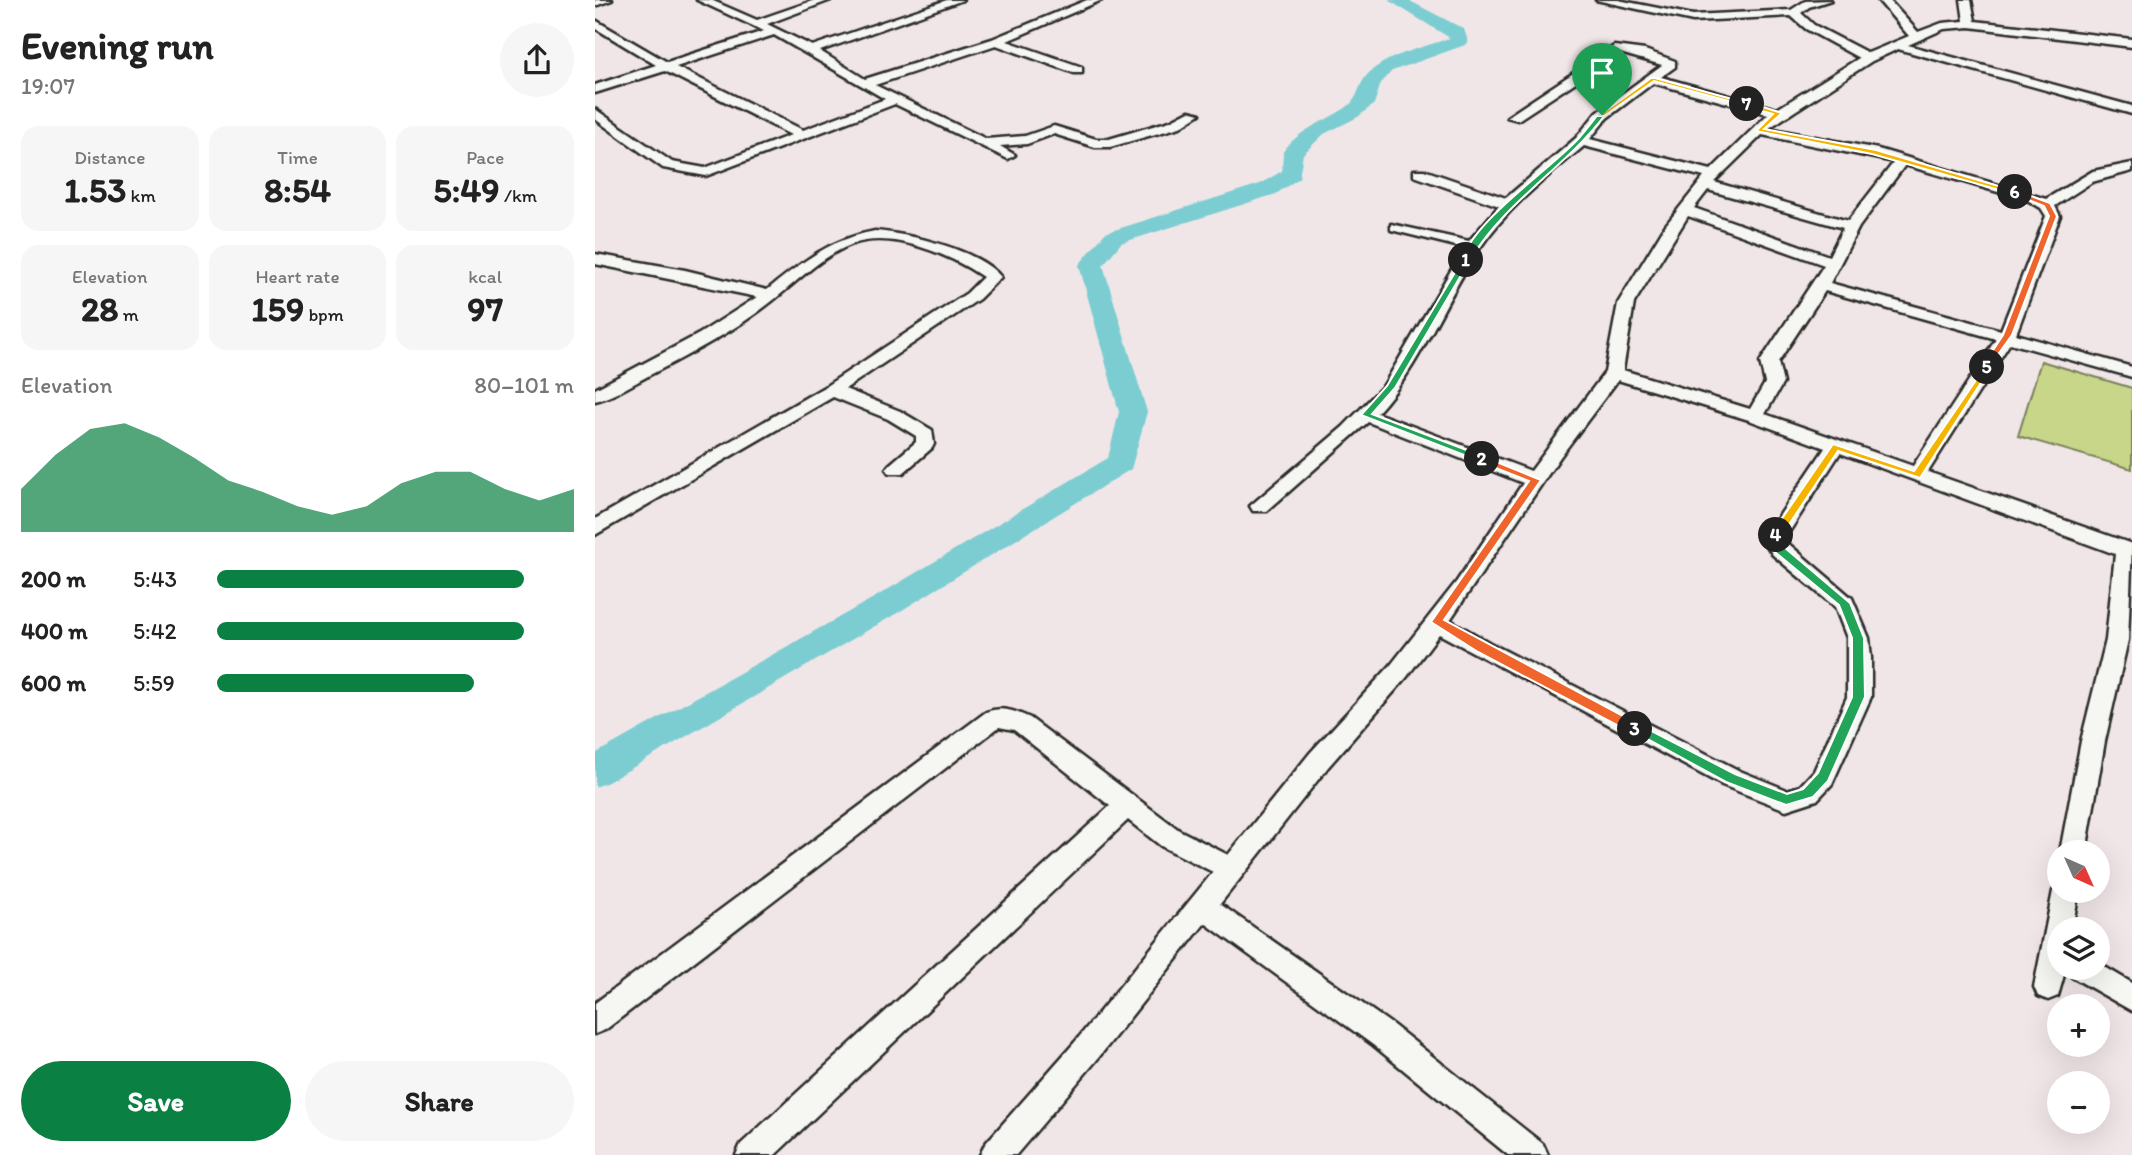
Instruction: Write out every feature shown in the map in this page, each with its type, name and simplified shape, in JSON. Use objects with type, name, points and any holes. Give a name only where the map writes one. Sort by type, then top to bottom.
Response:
[{"type":"street","points":[[595,3],[607,0]]},
{"type":"street","points":[[756,23],[826,0]]},
{"type":"street","points":[[813,50],[958,0]]},
{"type":"street","points":[[865,84],[996,41],[1097,0]]},
{"type":"street","points":[[1601,0],[1693,18],[1794,13],[1805,4],[1826,0]]},
{"type":"street","points":[[1627,6],[1647,0]]},
{"type":"street","points":[[1885,0],[1915,36]]},
{"type":"street","points":[[1966,0],[1970,24]]},
{"type":"street","points":[[712,1],[813,50],[895,100],[1008,155]]},
{"type":"street","points":[[1794,13],[1811,27],[1868,58]]},
{"type":"street","points":[[595,23],[665,66],[802,135]]},
{"type":"street","points":[[996,1155],[1085,1052],[1319,760],[1398,672],[1437,622],[1535,480],[1614,373],[1626,303],[1685,210],[1709,180],[1759,130],[1779,113],[1868,58],[1942,26],[1970,24],[2132,43]]},
{"type":"street","points":[[595,89],[772,32]]},
{"type":"street","points":[[996,41],[1078,70]]},
{"type":"street","points":[[1896,45],[2132,110]]},
{"type":"street","points":[[1260,506],[1366,415],[1391,388],[1473,247],[1509,204],[1581,141],[1602,115],[1671,64],[1645,54],[1618,49],[1513,117]]},
{"type":"street","points":[[1653,79],[1779,113]]},
{"type":"street","points":[[595,113],[669,165],[695,172],[720,167],[895,100]]},
{"type":"street","points":[[985,143],[1027,140],[1054,130],[1095,143],[1111,143],[1175,124],[1194,114]]},
{"type":"street","points":[[1759,130],[1902,160],[2047,205],[2053,216],[2007,335],[1916,475]]},
{"type":"street","points":[[1581,141],[1709,180],[1759,202],[1852,226]]},
{"type":"street","points":[[1755,416],[1774,383],[1769,362],[1821,285],[1831,261],[1852,226],[1902,160]]},
{"type":"street","points":[[2047,205],[2091,175],[2110,169],[2132,167]]},
{"type":"street","points":[[1419,173],[1509,204]]},
{"type":"street","points":[[1685,210],[1831,261]]},
{"type":"street","points":[[1397,228],[1473,247]]},
{"type":"street","points":[[595,396],[741,316],[832,245],[883,233],[922,243],[983,269],[993,277],[973,296],[832,390],[595,528]]},
{"type":"street","points":[[595,268],[603,260],[769,295]]},
{"type":"street","points":[[1821,285],[2132,372]]},
{"type":"street","points":[[1614,373],[1755,416],[2129,551],[2117,640],[2093,741],[2075,840]]},
{"type":"street","points":[[832,390],[894,415],[925,434],[925,444],[897,469]]},
{"type":"street","points":[[1366,415],[1535,480]]},
{"type":"street","points":[[1437,622],[1482,649],[1731,778],[1786,800],[1808,793],[1823,777],[1859,697],[1858,638],[1844,603],[1780,550],[1773,540],[1836,446]]},
{"type":"street","points":[[595,1020],[995,718],[1009,718],[1022,724],[1171,838],[1231,869]]},
{"type":"street","points":[[752,1155],[1126,806]]},
{"type":"street","points":[[1202,905],[1383,1035],[1532,1155]]},
{"type":"street","points":[[2048,987],[2050,980]]},
{"type":"street","points":[[2102,980],[2132,998]]},
{"type":"green space","points":[[2041,361],[2132,388],[2132,469],[2018,436]]},
{"type":"waterway","points":[[595,772],[758,676],[888,604],[1121,463],[1133,412],[1091,265],[1113,238],[1268,189],[1292,174],[1293,152],[1317,130],[1351,113],[1367,100],[1372,81],[1386,67],[1459,41],[1458,33],[1396,0]]},
{"type":"route","points":[[1653,79],[1779,113],[1759,130],[1873,152],[1939,170],[2034,198],[2047,205],[2053,216],[2007,335],[1916,475],[1836,446],[1773,540],[1780,550],[1844,603],[1858,638],[1860,658],[1859,697],[1823,777],[1808,793],[1786,800],[1731,778],[1482,649],[1437,622],[1535,480],[1366,415],[1391,388],[1473,247],[1509,204],[1581,141],[1602,115],[1653,79]]}]
